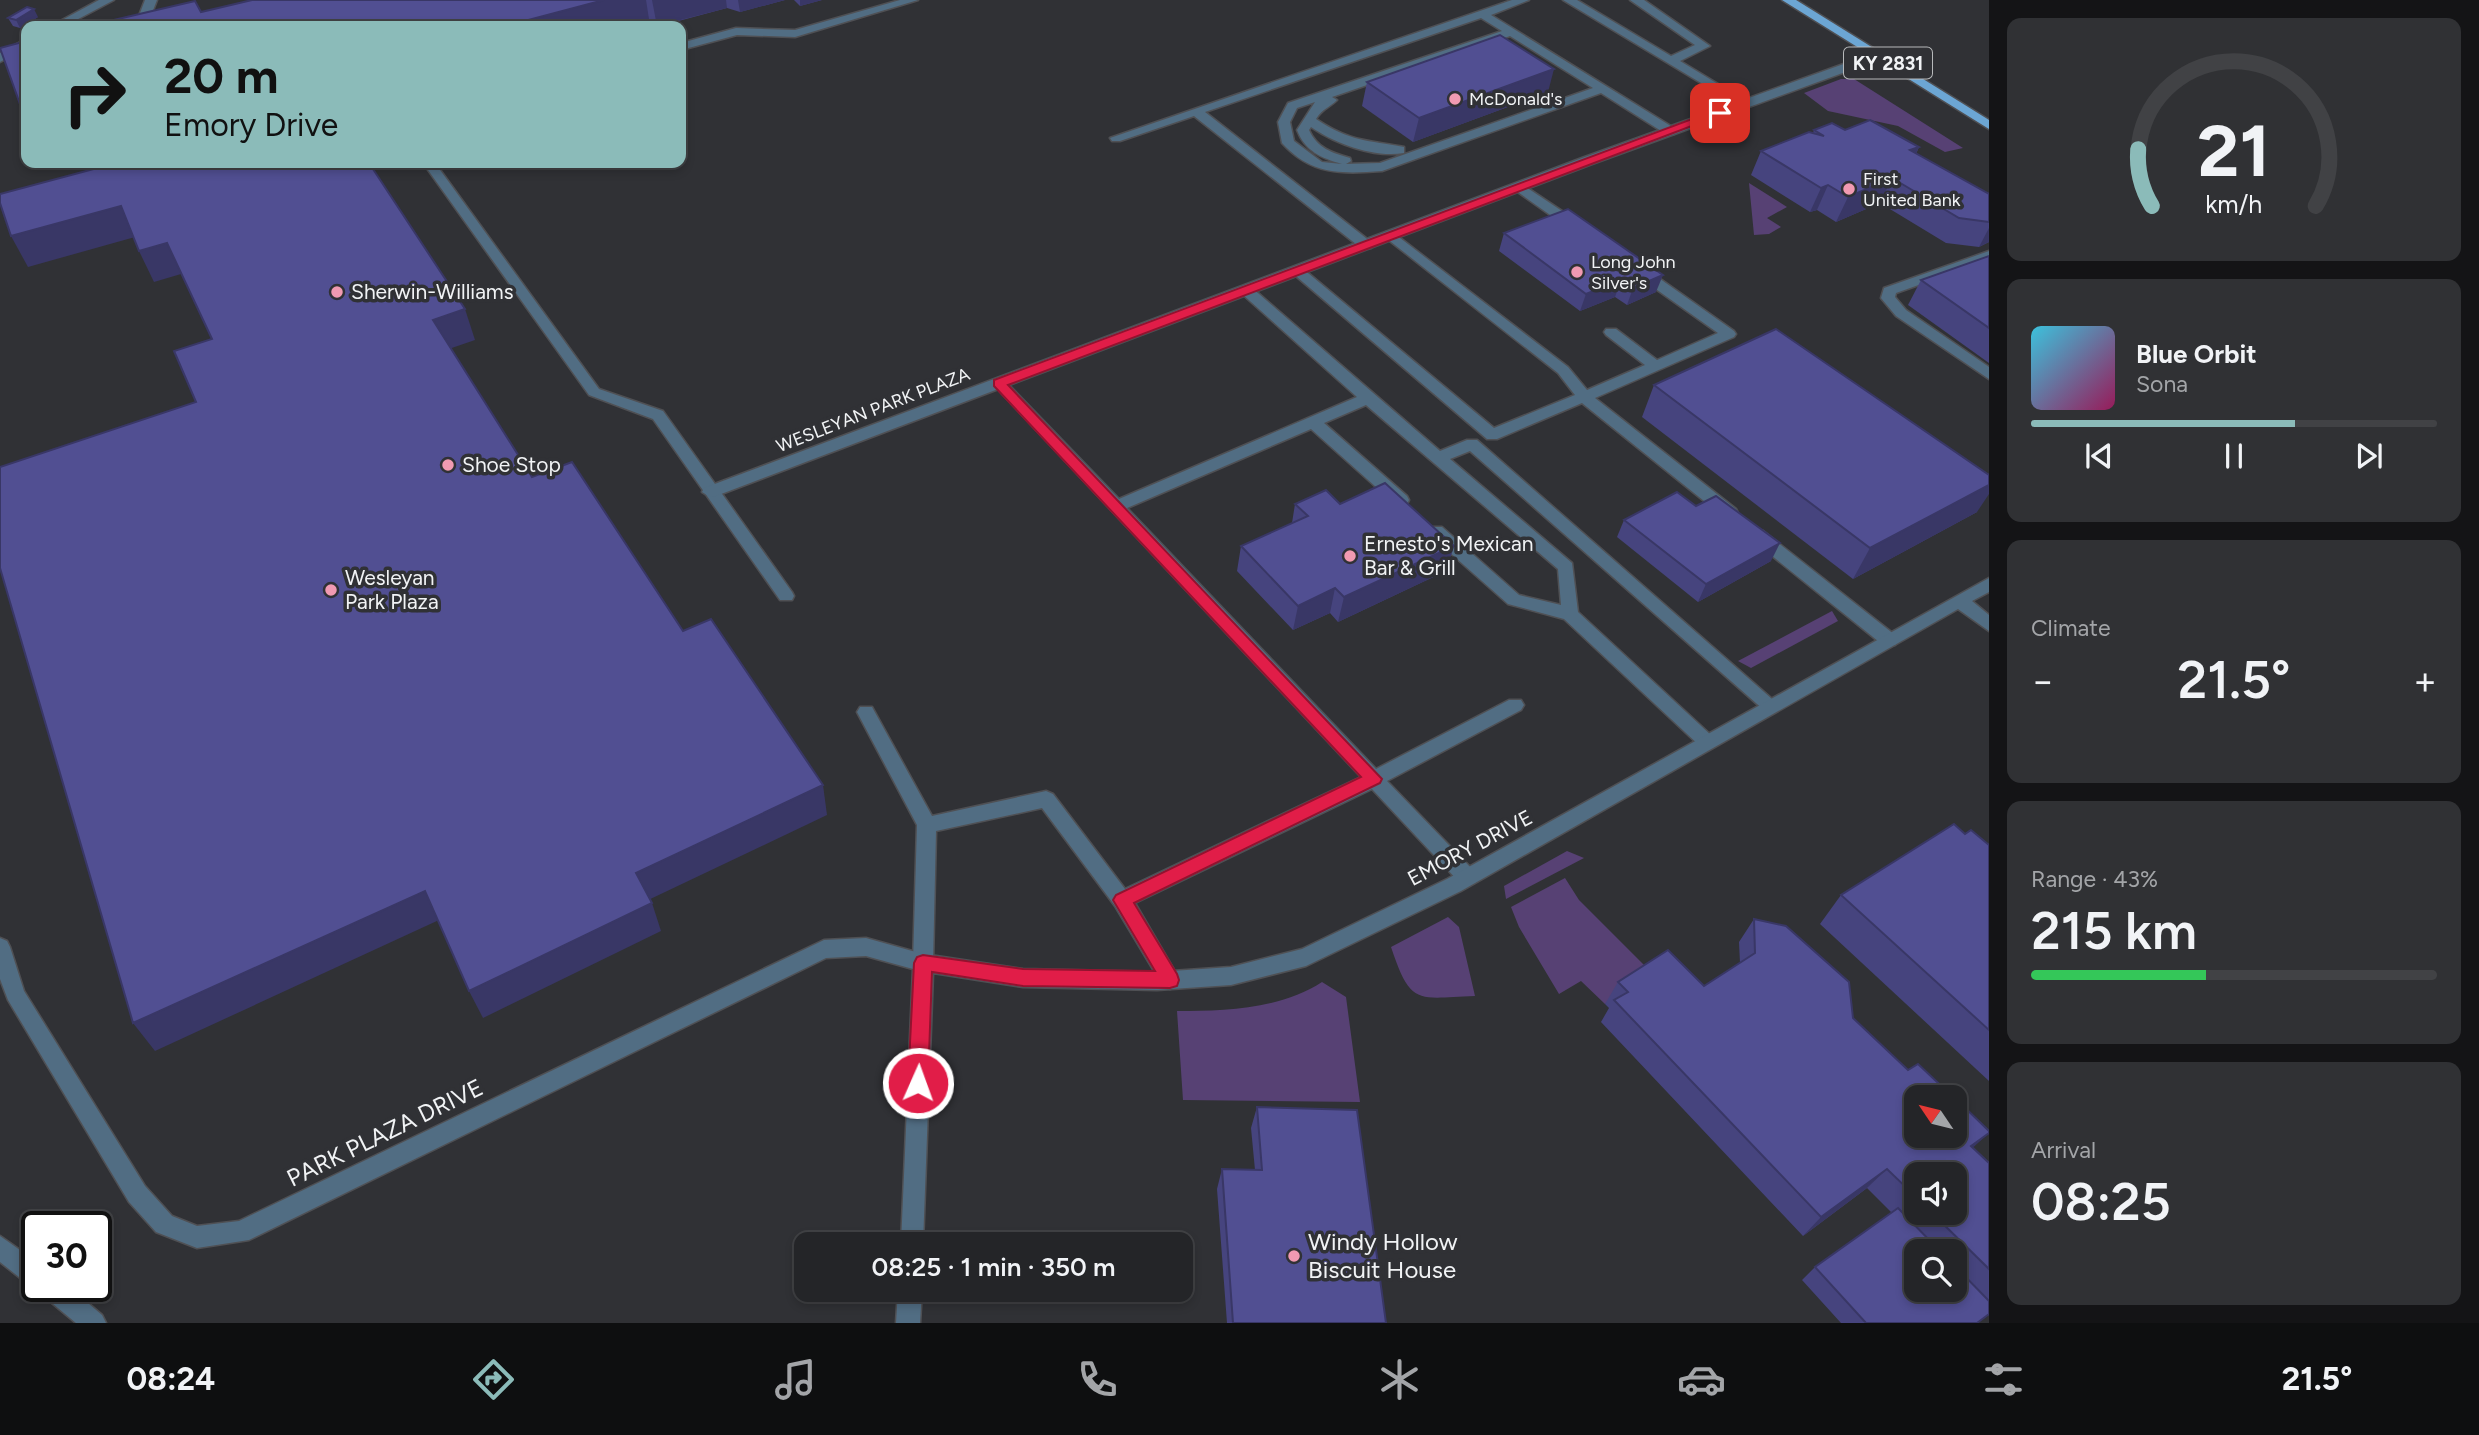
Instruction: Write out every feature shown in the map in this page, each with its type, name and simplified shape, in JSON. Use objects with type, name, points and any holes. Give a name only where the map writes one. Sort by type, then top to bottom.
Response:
[{"type":"main road","name":"KY 2831","points":[[1788,0],[1989,125]]},
{"type":"street","points":[[67,21],[108,0]]},
{"type":"street","points":[[143,21],[152,0]]},
{"type":"street","points":[[686,46],[736,31],[795,34],[912,0]]},
{"type":"street","points":[[1116,138],[1523,0]]},
{"type":"street","points":[[1569,0],[1745,104]]},
{"type":"street","points":[[1636,0],[1704,46],[1671,60]]},
{"type":"street","points":[[1482,14],[1670,131]]},
{"type":"street","points":[[1511,32],[1292,106],[1284,122],[1288,143],[1319,166],[1354,169],[1382,167],[1602,89]]},
{"type":"street","points":[[0,58],[21,46]]},
{"type":"street","name":"WESLEYAN PARK PLAZA","points":[[710,492],[1391,235],[1877,56]]},
{"type":"street","points":[[1339,90],[1335,98],[1319,105],[1303,130],[1306,140],[1331,157],[1347,161],[1364,160],[1400,150],[1554,95],[1572,99]]},
{"type":"street","points":[[1196,111],[1366,245]]},
{"type":"street","points":[[1309,120],[1342,141],[1361,147],[1400,150]]},
{"type":"street","points":[[433,168],[594,392],[658,415],[786,596]]},
{"type":"street","points":[[1520,187],[1586,233]]},
{"type":"street","points":[[1391,235],[1563,370],[1584,397],[1889,640]]},
{"type":"street","points":[[1989,255],[1889,291],[1888,298],[1901,313],[1989,374]]},
{"type":"street","points":[[1439,458],[1728,334],[1630,264]]},
{"type":"street","points":[[1297,271],[1492,435]]},
{"type":"street","points":[[1246,290],[1566,567],[1570,614]]},
{"type":"street","points":[[1611,332],[1656,366]]},
{"type":"street","points":[[999,383],[1467,877]]},
{"type":"street","points":[[1116,507],[1368,398]]},
{"type":"street","points":[[1313,422],[1514,600],[1570,614],[1707,742]]},
{"type":"street","points":[[1472,444],[1771,706]]},
{"type":"street","name":"EMORY DRIVE","points":[[923,963],[1023,978],[1170,980],[1231,975],[1306,957],[1467,877],[1989,584]]},
{"type":"street","points":[[1959,600],[1989,625]]},
{"type":"street","points":[[1122,900],[1374,779],[1515,705]]},
{"type":"street","points":[[866,712],[927,825],[912,1232]]},
{"type":"street","points":[[927,825],[1046,799],[1122,900],[1170,980]]},
{"type":"street","name":"PARK PLAZA DRIVE","points":[[0,947],[15,994],[137,1194],[164,1224],[197,1237],[241,1231],[824,949],[866,947],[923,963]]},
{"type":"street","points":[[0,1247],[21,1264]]},
{"type":"street","points":[[68,1302],[94,1323]]},
{"type":"street","points":[[908,1323],[909,1302]]},
{"type":"shaded area","points":[[1841,79],[1854,79],[1963,148],[1945,152],[1898,126],[1828,111],[1804,93]]},
{"type":"shaded area","points":[[1749,183],[1787,207],[1767,218],[1781,227],[1769,234],[1754,235]]},
{"type":"shaded area","points":[[1832,611],[1838,621],[1751,668],[1738,661]]},
{"type":"shaded area","points":[[1567,851],[1584,858],[1506,899],[1504,886]]},
{"type":"shaded area","points":[[1565,878],[1579,900],[1653,974],[1605,1004],[1581,981],[1559,994],[1519,927],[1511,907]]},
{"type":"shaded area","points":[[1448,917],[1459,927],[1475,996],[1440,998],[1419,995],[1404,980],[1391,947]]},
{"type":"shaded area","points":[[1322,982],[1346,997],[1360,1102],[1183,1100],[1177,1011],[1252,1007],[1289,998]]},
{"type":"building","points":[[252,0],[604,0],[529,21],[109,21],[195,1],[201,12]]},
{"type":"building","points":[[27,7],[34,9],[16,20],[8,18]]},
{"type":"building","points":[[1500,35],[1554,69],[1419,118],[1367,82]]},
{"type":"building","points":[[21,42],[21,107],[0,48]]},
{"type":"building","points":[[1870,120],[1919,147],[1910,150],[1989,194],[1989,222],[1959,218],[1892,178],[1848,197],[1828,185],[1821,188],[1761,151],[1809,132],[1824,136],[1814,130],[1832,123],[1845,130]]},
{"type":"building","name":"Wesleyan Park Plaza","points":[[97,168],[372,168],[465,309],[433,320],[532,477],[572,462],[683,631],[711,619],[823,785],[636,873],[652,903],[469,991],[425,891],[133,1023],[0,568],[0,467],[196,402],[174,351],[212,339],[167,243],[139,251],[121,206],[11,236],[0,203],[0,194]]},
{"type":"building","points":[[1568,209],[1663,275],[1633,288],[1621,280],[1586,294],[1504,233]]},
{"type":"building","points":[[1989,256],[1989,328],[1921,280]]},
{"type":"building","points":[[1776,329],[1989,475],[1989,485],[1870,548],[1654,385]]},
{"type":"building","name":"Ernesto's Mexican Bar & Grill","points":[[1385,483],[1454,546],[1344,597],[1335,588],[1298,606],[1241,546],[1308,516],[1295,504],[1326,490],[1340,504]]},
{"type":"building","points":[[1677,492],[1696,506],[1716,496],[1780,543],[1706,584],[1624,520]]},
{"type":"building","points":[[1954,824],[1965,834],[1971,830],[1989,845],[1989,1030],[1841,895]]},
{"type":"building","points":[[1754,919],[1786,926],[1849,982],[1853,1018],[1908,1070],[1918,1064],[1940,1085],[1904,1085],[1904,1148],[1967,1148],[1967,1110],[1989,1131],[1971,1146],[1989,1163],[1989,1269],[1967,1247],[1967,1239],[1958,1239],[1944,1225],[1967,1225],[1967,1162],[1904,1162],[1904,1185],[1887,1169],[1821,1217],[1614,1000],[1628,992],[1618,982],[1668,950],[1704,986],[1755,953]]},
{"type":"building","name":"Windy Hollow Biscuit House","points":[[1257,1107],[1357,1110],[1386,1323],[1233,1323],[1222,1169],[1262,1170]]},
{"type":"building","points":[[1898,1208],[1904,1214],[1904,1225],[1915,1225],[1928,1239],[1904,1239],[1904,1302],[1967,1302],[1967,1278],[1989,1301],[1989,1314],[1977,1323],[1866,1323],[1815,1267]]},
{"type":"place","name":"McDonald's","points":[[1455,99]]},
{"type":"place","name":"First United Bank","points":[[1849,189]]},
{"type":"place","name":"Long John Silver's","points":[[1577,272]]},
{"type":"place","name":"Sherwin-Williams","points":[[337,292]]},
{"type":"place","name":"Shoe Stop","points":[[448,465]]},
{"type":"place","name":"Ernesto's Mexican Bar & Grill","points":[[1350,556]]},
{"type":"place","name":"Wesleyan Park Plaza","points":[[331,590]]},
{"type":"place","name":"Windy Hollow Biscuit House","points":[[1294,1256]]},
{"type":"route","points":[[918,1083],[923,963],[1023,978],[1170,980],[1122,900],[1374,779],[999,383],[1720,113]]}]
